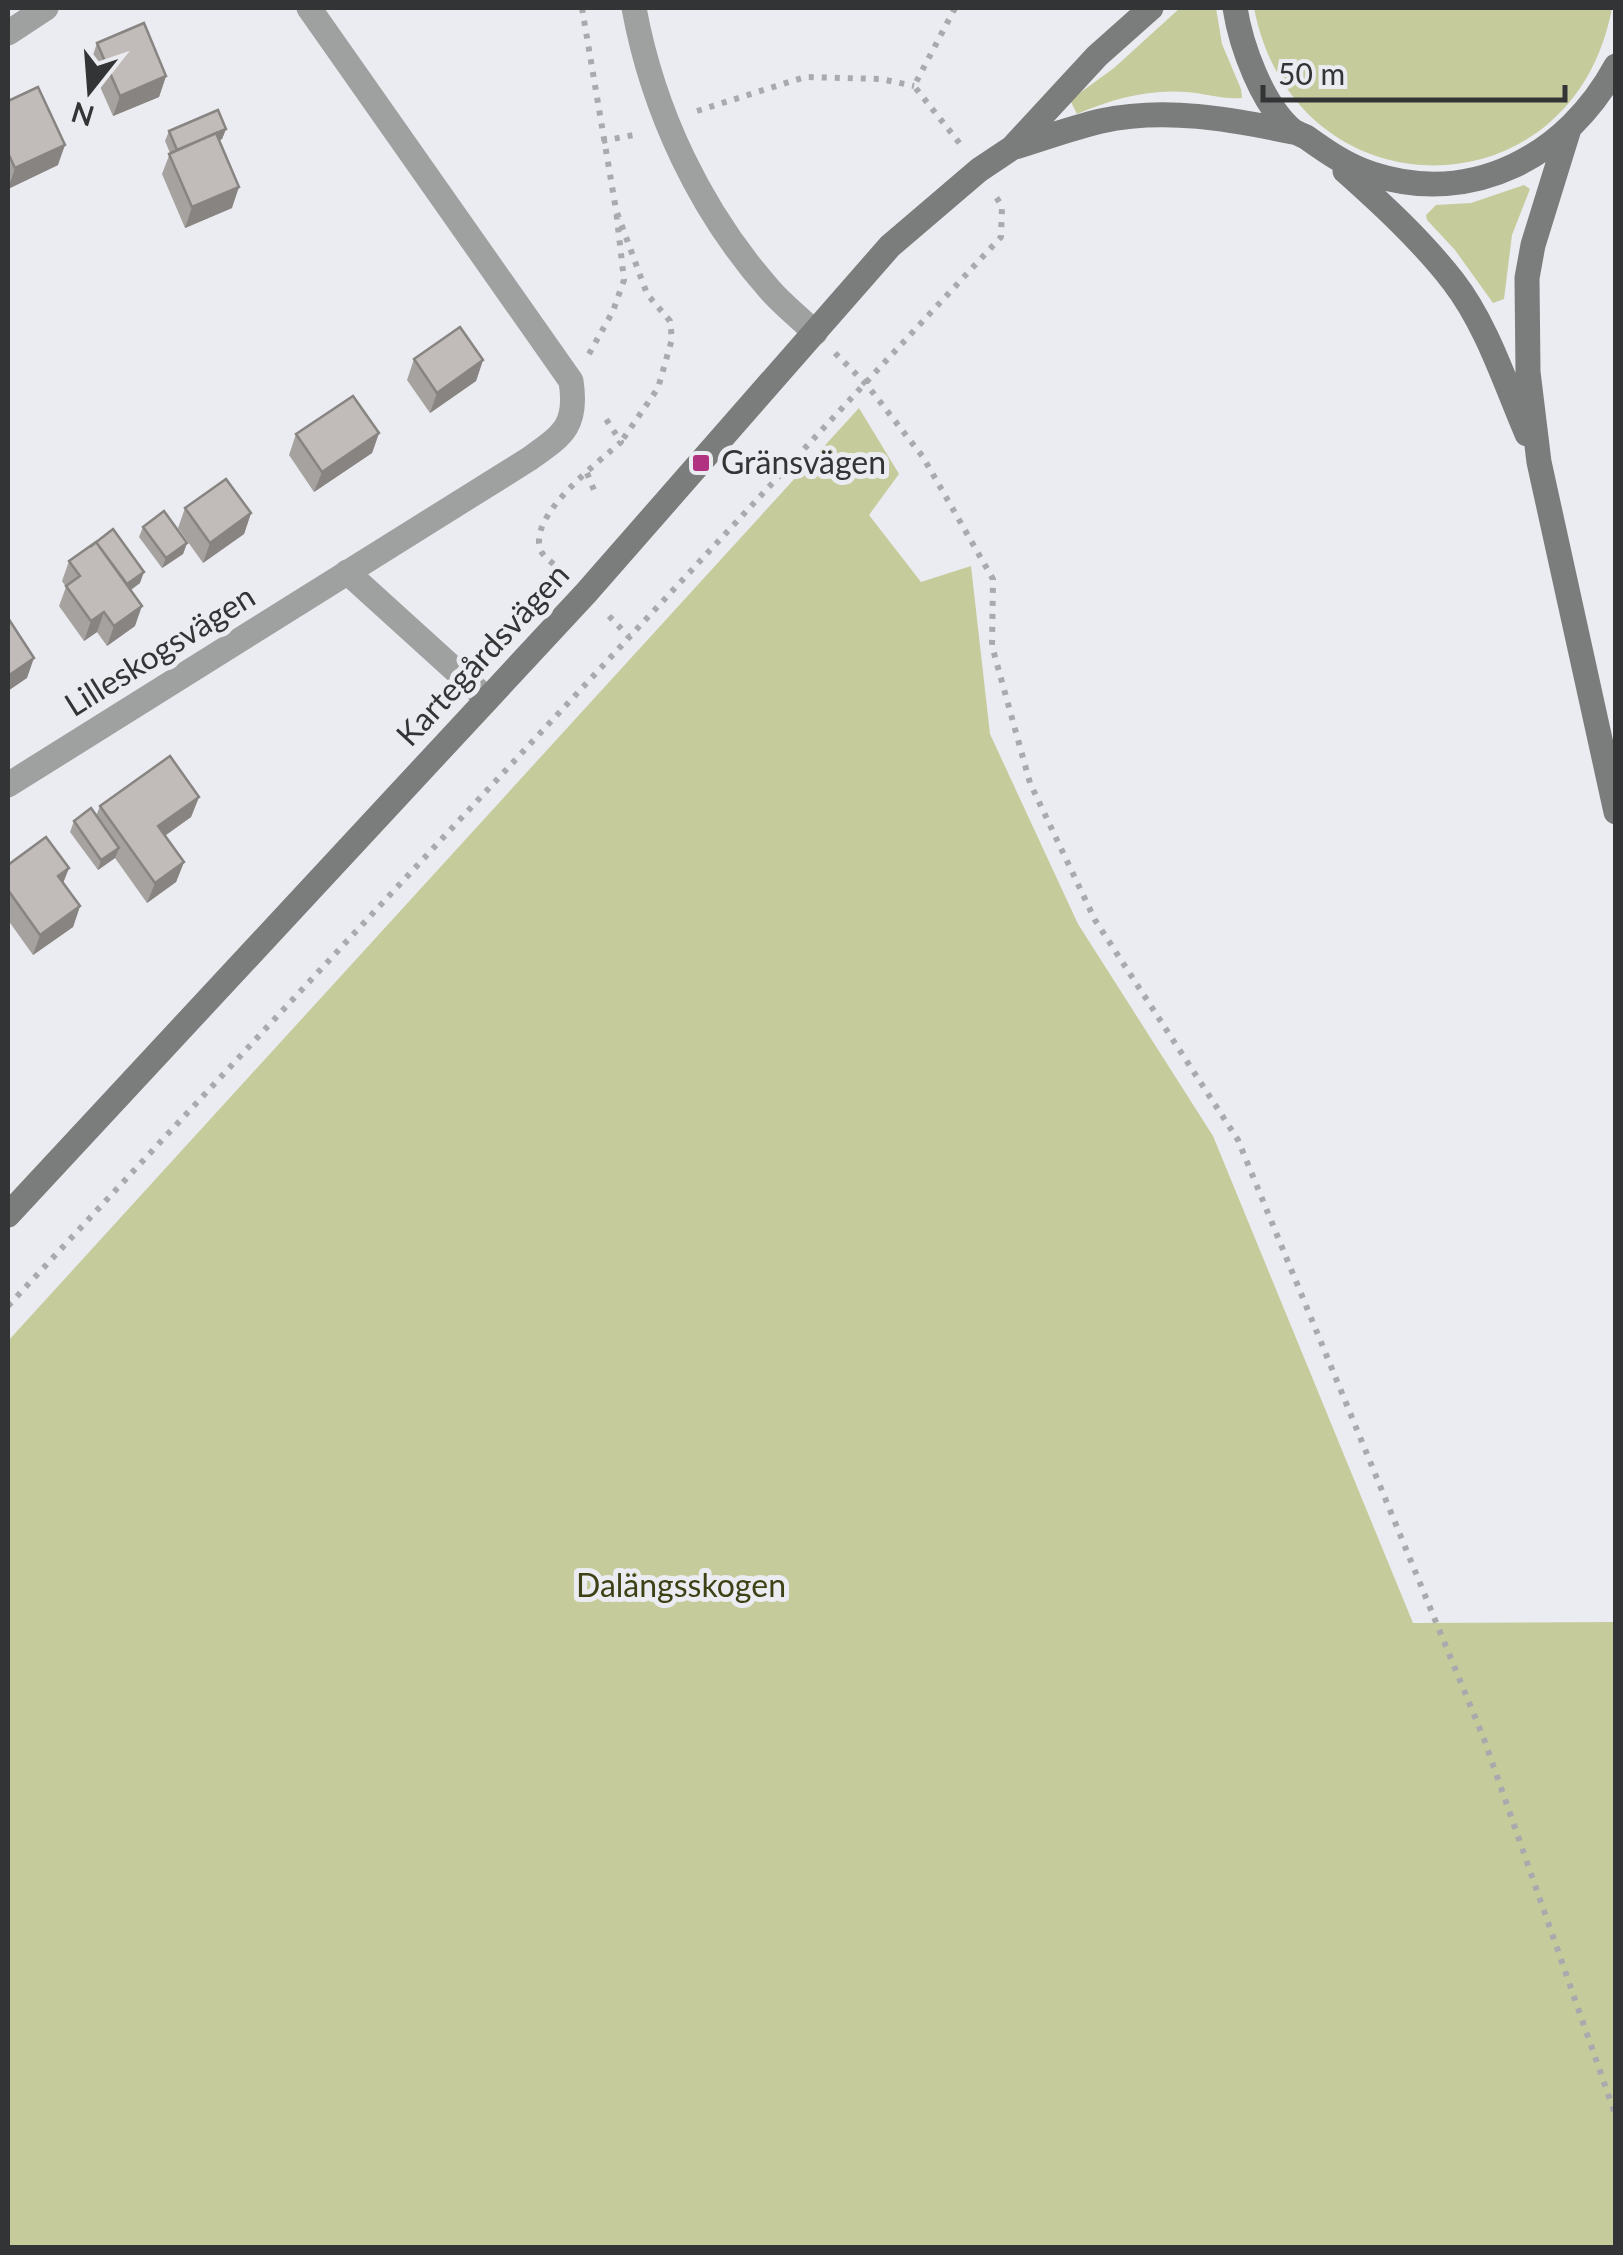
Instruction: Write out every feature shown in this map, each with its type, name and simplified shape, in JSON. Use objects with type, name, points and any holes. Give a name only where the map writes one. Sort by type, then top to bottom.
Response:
[{"type":"street","points":[[8,33],[46,8]]},
{"type":"street","points":[[309,8],[571,381]]},
{"type":"street","points":[[634,8],[642,52],[679,154],[723,228],[771,292],[816,332]]},
{"type":"street","name":"Kartegårdsvägen","points":[[8,1214],[586,592],[890,246],[978,170],[1012,148],[1097,56],[1150,8]]},
{"type":"street","points":[[1235,8],[1238,32],[1250,66],[1293,132],[1373,174],[1432,183],[1492,175],[1520,164],[1568,132],[1609,82],[1616,66]]},
{"type":"street","name":"Kartegårdsvägen","points":[[1012,148],[1102,121],[1155,114],[1230,119],[1293,132]]},
{"type":"street","points":[[1568,132],[1543,204],[1528,278],[1528,372],[1538,462],[1616,812]]},
{"type":"street","points":[[1318,148],[1377,199],[1453,281],[1477,318],[1538,462]]},
{"type":"street","name":"Lilleskogsvägen","points":[[8,784],[560,436],[571,420],[571,381]]},
{"type":"street","points":[[347,572],[487,699]]},
{"type":"path","points":[[582,8],[624,280],[598,342],[571,381],[604,416],[621,442]]},
{"type":"path","points":[[914,86],[954,8]]},
{"type":"path","points":[[8,1306],[1001,238],[1002,206],[914,86],[881,79],[805,77],[698,110],[667,124],[602,141]]},
{"type":"path","points":[[616,210],[647,294],[670,321],[672,338],[658,388],[621,442],[561,497],[544,521],[539,536],[542,552],[629,636]]},
{"type":"path","points":[[816,332],[923,457],[993,579],[992,646],[1030,783],[1095,920],[1246,1158],[1484,1739],[1616,2117]]},
{"type":"path","points":[[587,474],[594,490]]},
{"type":"green space","points":[[1180,8],[1216,8],[1222,44],[1242,98],[1158,92],[1117,100],[1077,114],[1070,100],[1114,68]]},
{"type":"green space","points":[[1254,8],[1612,8],[1587,77],[1545,126],[1492,156],[1434,166],[1375,156],[1322,126],[1280,77]]},
{"type":"green space","points":[[1524,185],[1530,189],[1512,235],[1504,299],[1493,303],[1426,215],[1436,205],[1471,203]]},
{"type":"green space","name":"Dalängsskogen","points":[[859,408],[899,474],[869,515],[921,582],[971,566],[990,734],[1078,924],[1213,1136],[1413,1623],[1615,1622],[1615,2247],[8,2247],[8,1341]]},
{"type":"building","points":[[144,23],[166,76],[120,96],[97,43]]},
{"type":"building","points":[[38,87],[65,145],[15,168],[8,153],[8,101]]},
{"type":"building","points":[[218,110],[226,129],[177,150],[169,131]]},
{"type":"building","points":[[216,133],[239,187],[192,207],[169,154]]},
{"type":"building","points":[[460,327],[483,360],[437,393],[414,359]]},
{"type":"building","points":[[353,396],[379,433],[322,472],[296,434]]},
{"type":"building","points":[[226,479],[251,513],[210,543],[185,508]]},
{"type":"building","points":[[164,511],[187,543],[166,558],[143,527]]},
{"type":"building","points":[[113,529],[144,572],[127,584],[96,542]]},
{"type":"building","points":[[96,542],[142,606],[114,626],[104,612],[91,621],[66,586],[80,576],[69,561]]},
{"type":"building","points":[[8,618],[34,658],[8,676]]},
{"type":"building","points":[[170,756],[199,797],[158,826],[184,862],[155,883],[100,806]]},
{"type":"building","points":[[91,808],[119,848],[101,860],[74,821]]},
{"type":"building","points":[[46,837],[69,868],[58,876],[80,906],[40,935],[8,890],[8,865]]},
{"type":"place","name":"Gränsvägen","points":[[701,463]]}]
